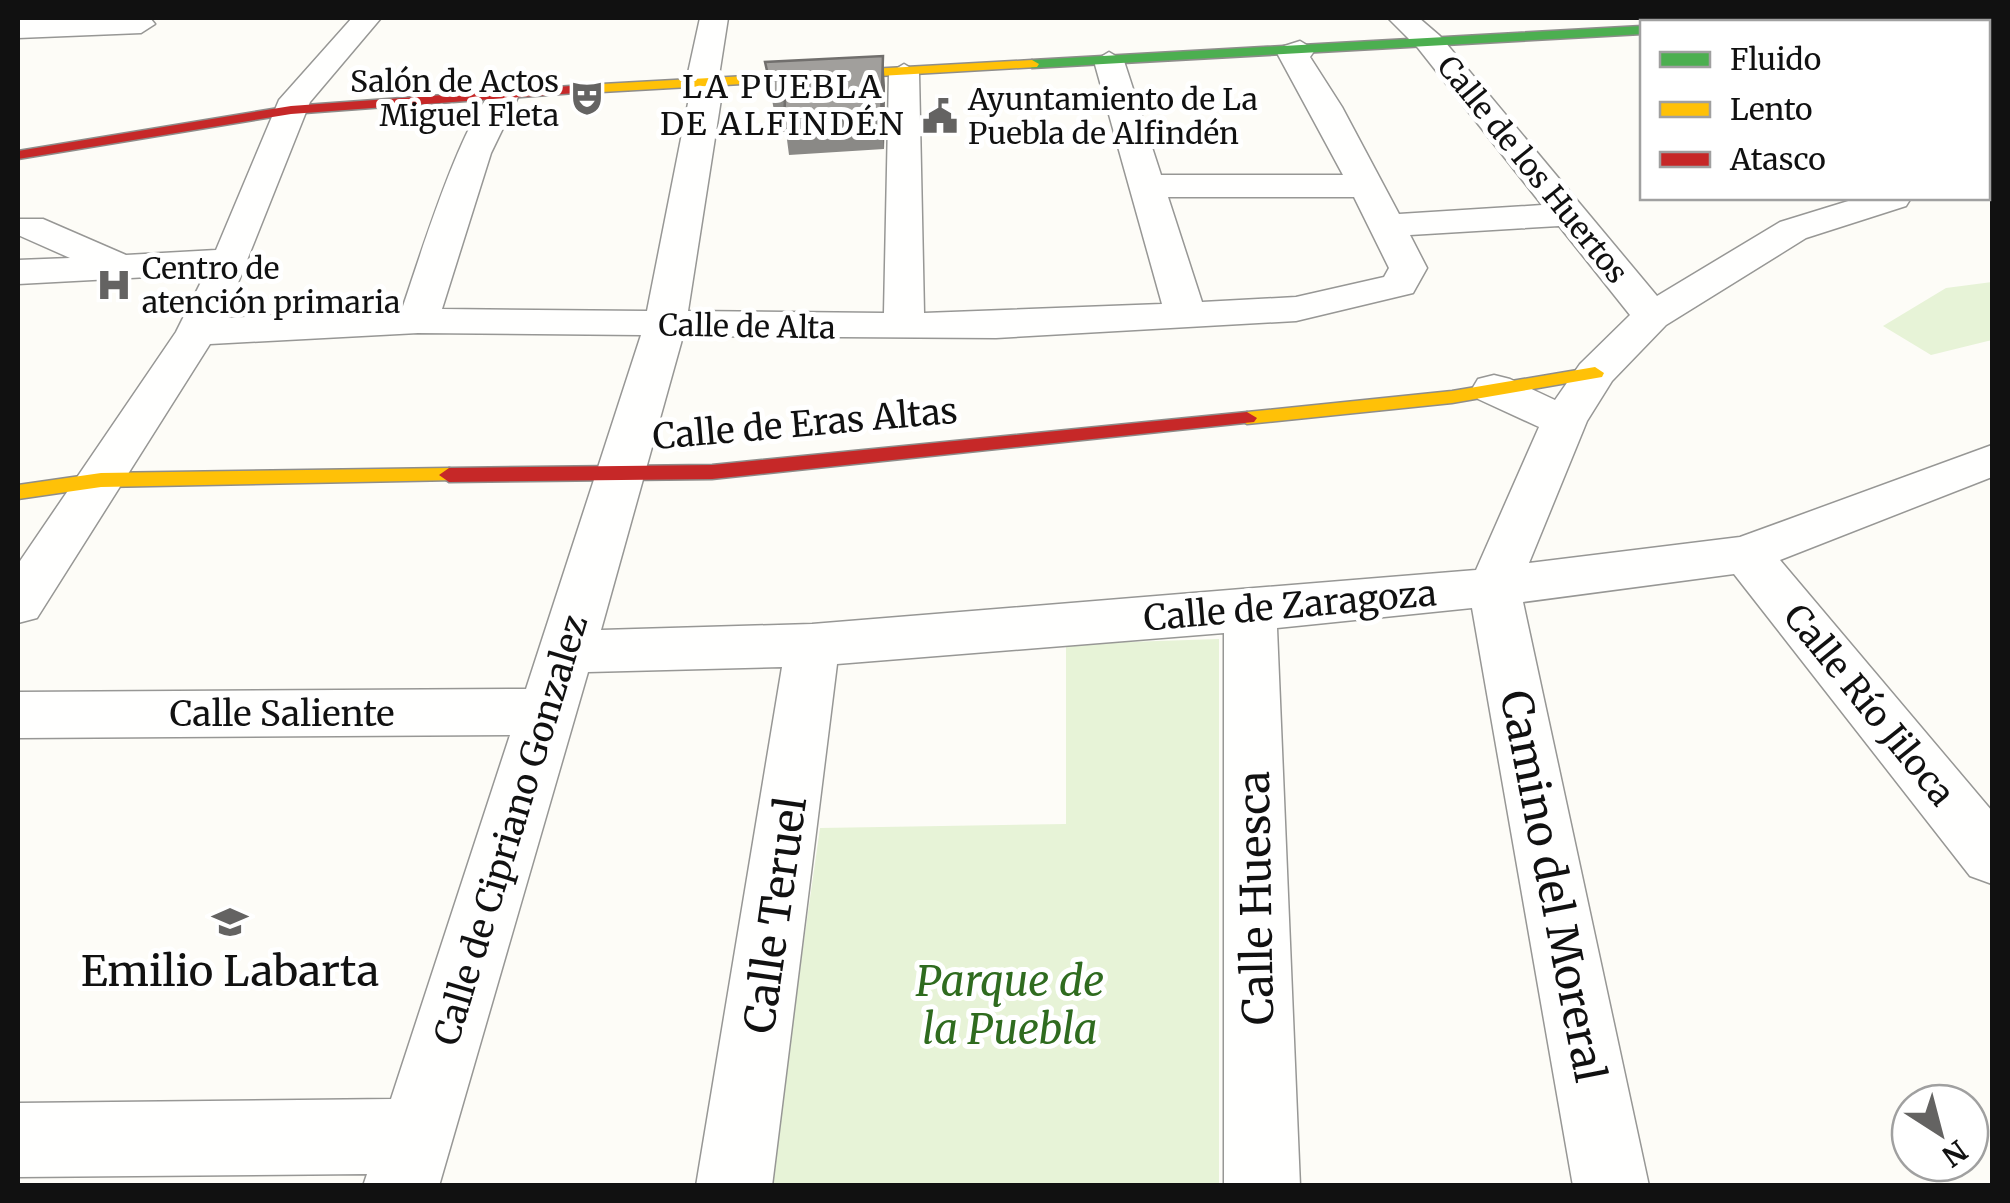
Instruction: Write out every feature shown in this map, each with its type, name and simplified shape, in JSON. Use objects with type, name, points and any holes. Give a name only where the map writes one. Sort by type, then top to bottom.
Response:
[{"type":"main road","points":[[1818,20],[1860,18]]},
{"type":"main road","points":[[18,155],[291,110],[504,93],[1300,50],[1413,25],[1640,30]]},
{"type":"main road","name":"Calle de Eras Altas","points":[[18,492],[101,480],[712,472],[1452,397],[1595,373]]},
{"type":"street","points":[[18,604],[197,332],[232,261],[294,100],[367,18]]},
{"type":"street","name":"Calle de Cipriano Gonzalez","points":[[408,1161],[568,652],[665,324],[698,144],[700,107],[706,94],[702,82],[714,18]]},
{"type":"street","points":[[36,25],[154,33]]},
{"type":"street","name":"Calle de los Huertos","points":[[1413,25],[1652,316]]},
{"type":"street","points":[[1300,50],[1292,53],[1326,107],[1384,226],[1569,214]]},
{"type":"street","points":[[1109,61],[1185,313]]},
{"type":"street","points":[[904,73],[904,326]]},
{"type":"street","points":[[418,321],[474,153],[504,93]]},
{"type":"street","points":[[1148,186],[1365,186]]},
{"type":"street","points":[[1494,587],[1564,421],[1595,373],[1652,316],[1792,230],[1887,200]]},
{"type":"street","name":"Calle de Alta","points":[[197,332],[418,321],[996,326],[1296,309],[1399,285],[1408,268],[1384,226]]},
{"type":"street","points":[[30,227],[127,267]]},
{"type":"street","points":[[18,272],[232,261]]},
{"type":"street","points":[[1494,389],[1564,421]]},
{"type":"street","name":"Calle de Zaragoza","points":[[568,652],[812,645],[1250,610],[1494,587],[1746,554],[1992,460]]},
{"type":"street","name":"Calle Río Jiloca","points":[[1746,554],[1992,856]]},
{"type":"street","name":"Camino del Moreral","points":[[1494,587],[1611,1186]]},
{"type":"street","name":"Calle Huesca","points":[[1250,610],[1262,1186]]},
{"type":"street","name":"Calle Teruel","points":[[734,1186],[789,830],[812,645]]},
{"type":"street","name":"Calle Saliente","points":[[18,715],[546,712]]},
{"type":"street","points":[[18,1140],[408,1161]]},
{"type":"green space","points":[[1992,282],[1992,340],[1931,355],[1883,326],[1946,288]]},
{"type":"green space","name":"Parque de la Puebla","points":[[1219,639],[1219,1185],[769,1186],[820,828],[1066,824],[1066,644]]},
{"type":"building","points":[[883,56],[881,118],[784,124],[785,100],[774,101],[765,62]]},
{"type":"traffic: fast","points":[[1032,64],[1640,30]]},
{"type":"traffic: slow","points":[[584,89],[1032,64]]},
{"type":"traffic: slow","points":[[1247,418],[1452,397],[1595,373]]},
{"type":"traffic: slow","points":[[18,492],[101,480],[449,475]]},
{"type":"traffic: jam","points":[[1817,20],[1859,18]]},
{"type":"traffic: jam","points":[[18,155],[291,110],[584,89]]},
{"type":"traffic: jam","points":[[449,475],[712,472],[1247,418]]},
{"type":"place","name":"Salón de Actos Miguel Fleta","points":[[587,98]]},
{"type":"place","name":"Ayuntamiento de La Puebla de Alfindén","points":[[940,116]]},
{"type":"place","name":"Centro de atención primaria","points":[[114,285]]},
{"type":"place","name":"Emilio Labarta","points":[[230,922]]},
{"type":"district","name":"LA PUEBLA DE ALFINDÉN","points":[[783,106]]}]
